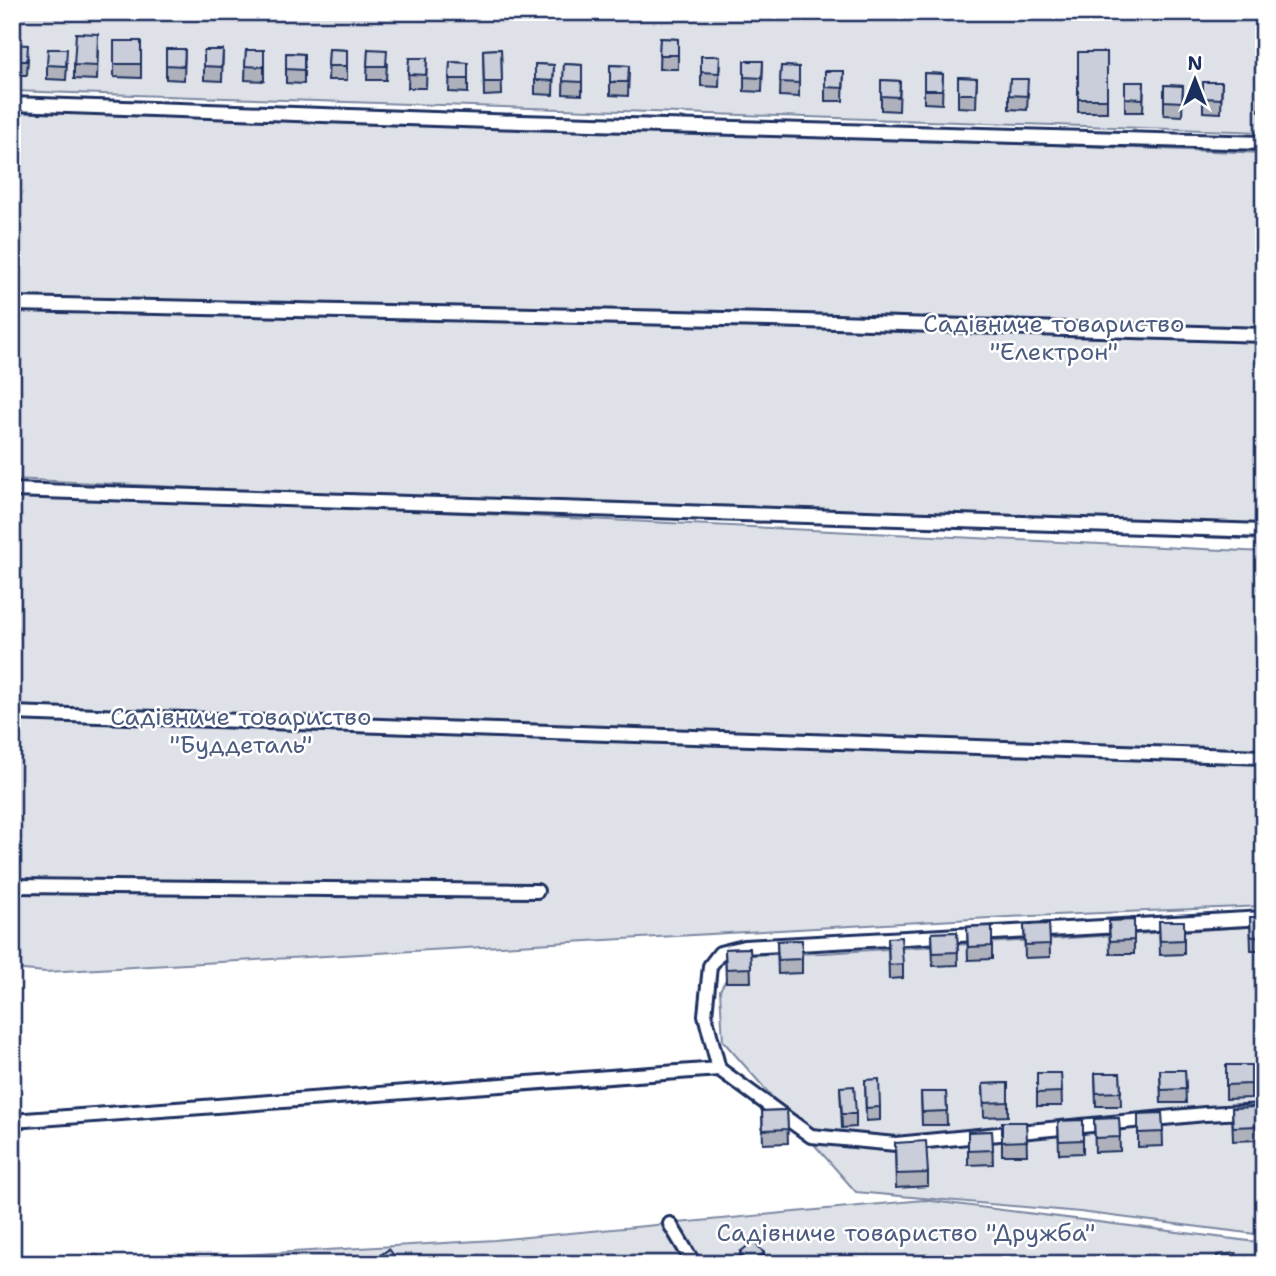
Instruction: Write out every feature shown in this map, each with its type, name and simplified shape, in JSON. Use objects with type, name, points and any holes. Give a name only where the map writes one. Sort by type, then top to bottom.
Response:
[{"type":"lane","points":[[12,104],[520,122],[1264,143]]},
{"type":"lane","points":[[12,304],[757,320],[1264,335]]},
{"type":"lane","points":[[12,490],[1264,531]]},
{"type":"lane","points":[[12,713],[1264,757]]},
{"type":"lane","points":[[12,886],[537,891]]},
{"type":"lane","points":[[1264,918],[744,947],[720,953],[710,966],[705,1015],[719,1069],[811,1136],[896,1144],[1205,1114],[1264,1111]]},
{"type":"lane","points":[[12,1121],[719,1069]]},
{"type":"lane","points":[[670,1224],[694,1264]]},
{"type":"green space","points":[[12,12],[1264,12],[1264,132],[12,91]]},
{"type":"green space","name":"Садівниче товариство \"Електрон\"","points":[[12,105],[1264,153],[1264,540],[12,479]]},
{"type":"green space","name":"Садівниче товариство \"Буддеталь\"","points":[[12,491],[1264,552],[1264,906],[1007,917],[46,972],[12,969]]},
{"type":"green space","points":[[1264,926],[1264,1235],[1080,1212],[856,1192],[723,1041],[720,990],[740,955],[823,953]]},
{"type":"green space","name":"Садівниче товариство \"Дружба\"","points":[[924,1200],[1264,1243],[1264,1264],[157,1264],[159,1260],[495,1240]]},
{"type":"green space","points":[[97,1255],[111,1264],[18,1264]]},
{"type":"building","points":[[76,33],[98,34],[97,66],[74,65]]},
{"type":"building","points":[[660,38],[678,39],[678,55],[659,55]]},
{"type":"building","points":[[114,41],[141,41],[141,64],[114,64]]},
{"type":"building","points":[[12,44],[28,45],[27,61],[12,61]]},
{"type":"building","points":[[48,49],[67,49],[66,66],[47,65]]},
{"type":"building","points":[[166,49],[185,49],[184,66],[166,65]]},
{"type":"building","points":[[329,49],[347,50],[347,66],[328,66]]},
{"type":"building","points":[[368,49],[387,50],[386,66],[367,66]]},
{"type":"building","points":[[501,49],[502,82],[484,82],[483,50]]},
{"type":"building","points":[[204,50],[223,50],[222,67],[204,66]]},
{"type":"building","points":[[246,50],[264,50],[264,67],[245,66]]},
{"type":"building","points":[[1078,52],[1107,52],[1107,99],[1078,99]]},
{"type":"building","points":[[286,53],[304,54],[304,70],[286,69]]},
{"type":"building","points":[[701,56],[720,56],[719,73],[701,72]]},
{"type":"building","points":[[409,58],[427,58],[426,75],[408,74]]},
{"type":"building","points":[[744,61],[763,61],[762,78],[744,77]]},
{"type":"building","points":[[450,62],[468,63],[468,79],[449,79]]},
{"type":"building","points":[[535,64],[554,65],[553,81],[535,80]]},
{"type":"building","points":[[564,64],[582,65],[582,82],[563,81]]},
{"type":"building","points":[[610,65],[629,66],[628,82],[610,82]]},
{"type":"building","points":[[781,66],[799,67],[799,83],[780,82]]},
{"type":"building","points":[[1259,69],[1264,69],[1264,98],[1259,98]]},
{"type":"building","points":[[825,71],[844,71],[843,88],[825,87]]},
{"type":"building","points":[[924,73],[943,74],[942,90],[924,90]]},
{"type":"building","points":[[958,77],[977,78],[976,94],[958,94]]},
{"type":"building","points":[[1010,79],[1028,79],[1027,96],[1009,95]]},
{"type":"building","points":[[881,80],[900,81],[899,97],[881,96]]},
{"type":"building","points":[[1125,82],[1144,82],[1143,99],[1125,98]]},
{"type":"building","points":[[1203,82],[1222,82],[1221,99],[1203,98]]},
{"type":"building","points":[[1164,85],[1183,86],[1182,102],[1164,101]]},
{"type":"building","points":[[1250,917],[1264,917],[1264,936],[1251,937]]},
{"type":"building","points":[[1134,920],[1134,940],[1110,941],[1109,921]]},
{"type":"building","points":[[1159,921],[1184,921],[1184,940],[1160,941]]},
{"type":"building","points":[[1049,924],[1050,944],[1025,945],[1024,925]]},
{"type":"building","points":[[992,926],[992,946],[968,947],[967,927]]},
{"type":"building","points":[[957,932],[958,952],[933,953],[932,933]]},
{"type":"building","points":[[901,937],[903,964],[889,965],[888,938]]},
{"type":"building","points":[[802,940],[802,959],[778,960],[777,941]]},
{"type":"building","points":[[750,948],[751,968],[726,969],[725,949]]},
{"type":"building","points":[[1226,1065],[1251,1065],[1251,1084],[1226,1085]]},
{"type":"building","points":[[1160,1070],[1185,1070],[1186,1089],[1161,1090]]},
{"type":"building","points":[[1037,1073],[1061,1073],[1062,1092],[1037,1093]]},
{"type":"building","points":[[1095,1073],[1120,1073],[1121,1092],[1096,1093]]},
{"type":"building","points":[[879,1079],[880,1107],[866,1108],[865,1080]]},
{"type":"building","points":[[1008,1083],[1008,1102],[984,1103],[983,1084]]},
{"type":"building","points":[[854,1086],[856,1114],[842,1114],[840,1087]]},
{"type":"building","points":[[921,1092],[946,1092],[947,1111],[922,1112]]},
{"type":"building","points":[[1257,1107],[1258,1126],[1233,1127],[1232,1108]]},
{"type":"building","points":[[787,1110],[788,1129],[763,1130],[762,1111]]},
{"type":"building","points":[[1162,1113],[1163,1132],[1138,1133],[1138,1114]]},
{"type":"building","points":[[1119,1118],[1120,1137],[1095,1138],[1094,1119]]},
{"type":"building","points":[[1083,1120],[1083,1140],[1059,1141],[1058,1121]]},
{"type":"building","points":[[1002,1122],[1026,1122],[1027,1141],[1002,1142]]},
{"type":"building","points":[[992,1131],[993,1150],[968,1151],[968,1132]]},
{"type":"building","points":[[926,1141],[928,1173],[896,1174],[895,1143]]},
{"type":"building","points":[[754,1241],[764,1253],[749,1264],[740,1252]]},
{"type":"building","points":[[389,1249],[398,1261],[395,1264],[377,1264],[374,1260]]},
{"type":"building","points":[[1236,1253],[1237,1264],[1217,1264],[1217,1255]]}]
